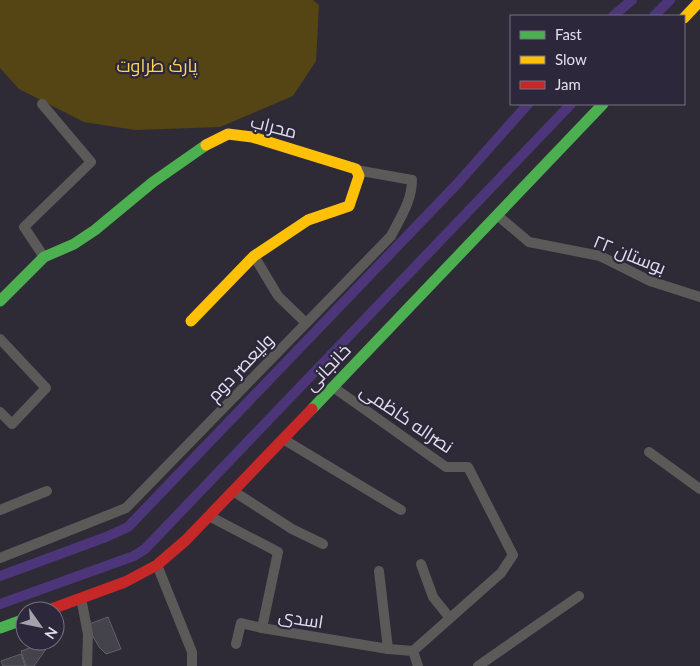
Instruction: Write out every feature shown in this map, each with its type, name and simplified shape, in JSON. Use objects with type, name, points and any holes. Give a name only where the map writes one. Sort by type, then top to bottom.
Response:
[{"type":"main road","points":[[685,17],[700,1]]},
{"type":"main road","name":"خانجانی","points":[[65,604],[125,582],[157,565],[186,540],[602,105]]},
{"type":"main road","name":"محراب","points":[[0,301],[44,256],[74,244],[95,230],[153,182],[210,142],[228,134],[252,137],[356,170]]},
{"type":"main road","points":[[191,321],[254,256],[308,220],[349,206],[359,176],[356,170]]},
{"type":"main road","points":[[0,628],[15,623]]},
{"type":"street","points":[[42,104],[91,162],[24,227],[44,256]]},
{"type":"street","name":"ولیعصر دوم","points":[[0,558],[126,508],[390,236],[406,206],[412,189],[412,180],[356,170]]},
{"type":"street","name":"بوستان ۲۲","points":[[497,215],[529,242],[600,256],[650,281],[700,296]]},
{"type":"street","points":[[254,256],[278,296],[306,323]]},
{"type":"street","points":[[0,339],[46,388],[12,424],[0,412]]},
{"type":"street","name":"نصراله کاظمی","points":[[332,387],[446,467],[468,467],[513,555],[501,572],[413,651]]},
{"type":"street","points":[[283,439],[401,510]]},
{"type":"street","points":[[649,452],[700,488]]},
{"type":"street","points":[[0,510],[47,491]]},
{"type":"street","points":[[232,491],[292,529],[324,544]]},
{"type":"street","name":"اسدی","points":[[208,516],[278,552],[262,628],[388,649],[413,651]]},
{"type":"street","points":[[421,564],[433,597],[449,618]]},
{"type":"street","points":[[157,565],[192,652],[192,666]]},
{"type":"street","points":[[379,571],[388,649]]},
{"type":"street","points":[[478,666],[579,596]]},
{"type":"street","points":[[81,598],[88,634],[87,666]]},
{"type":"street","points":[[236,644],[241,623],[262,628]]},
{"type":"street","points":[[413,651],[418,666]]},
{"type":"green space","name":"پارک طراوت","points":[[0,0],[313,0],[319,5],[316,61],[293,96],[220,127],[135,130],[84,122],[19,89],[0,68]]},
{"type":"building","points":[[108,617],[121,649],[106,654],[99,647],[91,633],[89,624]]},
{"type":"building","points":[[21,651],[45,651],[34,666],[26,666]]},
{"type":"building","points":[[21,654],[25,666],[3,666],[1,661]]},
{"type":"waterway","points":[[614,15],[632,0]]},
{"type":"waterway","points":[[655,15],[670,0]]},
{"type":"waterway","points":[[0,576],[128,527],[457,184],[527,105]]},
{"type":"waterway","points":[[0,604],[134,556],[145,549],[570,105]]},
{"type":"traffic: fast","points":[[312,409],[602,105]]},
{"type":"traffic: fast","points":[[0,301],[44,257],[74,244],[95,230],[153,182],[206,145]]},
{"type":"traffic: fast","points":[[0,628],[15,623]]},
{"type":"traffic: slow","points":[[685,17],[700,1]]},
{"type":"traffic: slow","points":[[191,321],[254,256],[308,220],[349,206],[359,176],[356,169],[252,137],[228,134],[206,145]]},
{"type":"traffic: jam","points":[[65,604],[125,582],[157,565],[186,540],[312,409]]}]
